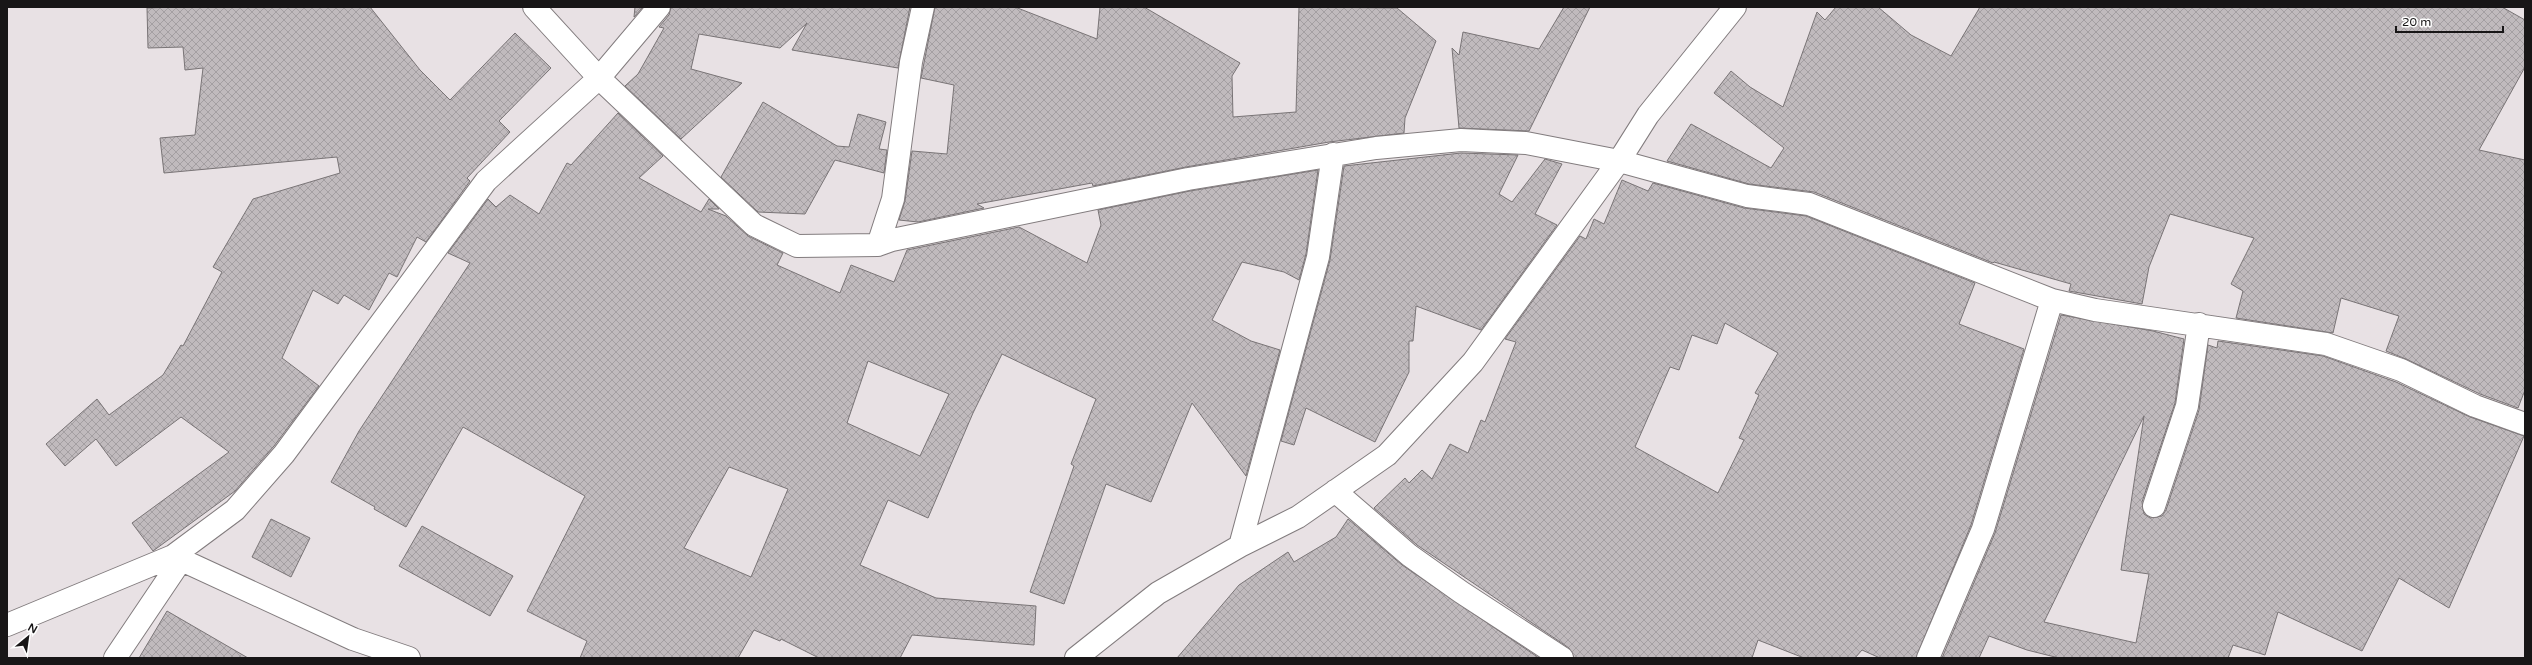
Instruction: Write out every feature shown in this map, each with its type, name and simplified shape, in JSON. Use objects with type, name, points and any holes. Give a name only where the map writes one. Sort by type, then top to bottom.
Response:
[{"type":"street","points":[[534,7],[599,78],[754,225],[798,246],[878,245],[892,240],[1188,179],[1333,154],[1461,140],[1526,143],[1619,161],[1747,196],[1809,204],[2052,300],[2095,310],[2199,324],[2326,344],[2401,370],[2475,406],[2525,424]]},
{"type":"street","points":[[7,625],[177,558],[235,510],[284,454],[486,181],[599,78],[659,7]]},
{"type":"street","points":[[878,245],[893,200],[911,62],[924,7]]},
{"type":"street","points":[[1076,658],[1158,593],[1240,546],[1298,518],[1387,455],[1472,362],[1619,161],[1648,115],[1735,7]]},
{"type":"street","points":[[1240,546],[1318,257],[1333,154]]},
{"type":"street","points":[[1928,658],[1983,529],[2052,300]]},
{"type":"street","points":[[2154,506],[2187,406],[2199,324]]},
{"type":"street","points":[[1335,491],[1409,555],[1461,592],[1562,658]]},
{"type":"street","points":[[115,658],[177,558]]},
{"type":"street","points":[[177,558],[353,639],[409,658]]},
{"type":"building","points":[[370,7],[420,70],[450,100],[515,33],[551,68],[499,121],[510,132],[467,178],[470,181],[426,242],[417,237],[397,277],[389,273],[369,310],[344,295],[338,304],[313,290],[282,358],[319,386],[274,446],[235,491],[153,551],[132,523],[229,452],[181,417],[116,466],[96,439],[65,466],[46,444],[97,399],[109,415],[163,375],[181,345],[183,346],[222,272],[213,267],[253,199],[340,173],[337,157],[164,173],[160,138],[195,135],[203,68],[185,70],[183,47],[148,48],[147,8]]},
{"type":"building","points":[[635,7],[643,7],[634,17]]},
{"type":"building","points":[[671,7],[910,7],[898,68],[792,50],[807,23],[780,48],[699,34],[691,69],[742,83],[681,139],[625,86],[638,74],[664,28],[659,27],[669,15]]},
{"type":"building","points":[[935,7],[1015,7],[1097,39],[1100,7],[1144,7],[1240,63],[1232,76],[1233,117],[1296,112],[1299,7],[1397,8],[1436,41],[1405,118],[1404,133],[1329,142],[1186,167],[1093,186],[1092,183],[977,204],[984,208],[918,222],[899,220],[905,201],[912,151],[947,154],[954,85],[921,78]]},
{"type":"building","points":[[1564,7],[1590,7],[1529,131],[1459,128],[1452,48],[1459,55],[1463,32],[1539,49]]},
{"type":"building","points":[[1836,7],[1878,7],[1911,35],[1951,56],[1980,7],[2502,7],[2525,20],[2525,67],[2479,150],[2525,160],[2525,390],[2518,408],[2480,394],[2386,351],[2399,316],[2341,298],[2333,333],[2236,318],[2243,291],[2231,284],[2254,238],[2170,214],[2149,267],[2142,304],[2069,291],[2071,284],[1994,262],[1993,263],[1814,192],[1749,184],[1667,161],[1691,124],[1771,168],[1784,148],[1714,93],[1731,71],[1750,87],[1783,107],[1817,12],[1825,20]]},
{"type":"building","points":[[763,102],[837,146],[849,147],[858,114],[886,122],[879,149],[887,150],[884,173],[835,160],[805,214],[758,212],[721,177]]},
{"type":"building","points":[[618,113],[663,156],[639,178],[701,212],[709,199],[719,209],[708,209],[726,216],[748,236],[783,253],[777,265],[840,293],[851,265],[894,282],[907,250],[1019,227],[1087,263],[1101,225],[1098,210],[1190,191],[1318,170],[1306,254],[1299,280],[1284,272],[1242,262],[1212,320],[1251,341],[1280,350],[1246,476],[1192,403],[1151,502],[1106,484],[1064,604],[1030,592],[1074,466],[1071,464],[1096,399],[1002,354],[973,413],[928,518],[888,500],[860,565],[936,598],[1036,606],[1034,645],[912,635],[900,658],[819,658],[781,639],[780,641],[754,630],[738,658],[580,658],[587,641],[527,611],[585,496],[463,427],[406,527],[374,509],[375,507],[331,482],[359,431],[470,263],[448,253],[488,199],[496,207],[510,195],[539,214],[567,163],[571,165]],"holes":[[[868,361],[949,394],[920,456],[847,423]],[[729,467],[788,489],[751,577],[684,548]]]},
{"type":"building","points":[[1461,153],[1518,155],[1499,194],[1512,202],[1545,159],[1562,164],[1535,214],[1557,225],[1481,330],[1416,306],[1413,341],[1409,341],[1409,372],[1375,442],[1306,408],[1294,445],[1281,441],[1330,260],[1344,166]]},
{"type":"building","points":[[1622,180],[1648,191],[1653,183],[1744,208],[1806,216],[1975,283],[1959,324],[2024,349],[1971,525],[1916,658],[1880,658],[1862,650],[1855,658],[1804,658],[1758,640],[1752,658],[1574,658],[1569,648],[1417,545],[1374,508],[1405,478],[1409,483],[1422,470],[1432,479],[1450,444],[1468,453],[1481,420],[1485,422],[1516,342],[1505,339],[1580,236],[1586,239],[1594,219],[1604,224]],"holes":[[[1725,323],[1778,353],[1755,393],[1759,395],[1739,438],[1744,440],[1718,493],[1635,447],[1670,367],[1679,370],[1692,335],[1717,344]]]},
{"type":"building","points":[[2061,315],[2153,331],[2184,339],[2175,403],[2142,502],[2144,514],[2150,518],[2162,516],[2166,510],[2199,410],[2208,345],[2217,348],[2218,341],[2323,356],[2396,382],[2470,417],[2524,436],[2449,608],[2399,578],[2362,651],[2278,612],[2265,655],[2233,645],[2228,658],[2059,658],[2027,650],[1989,636],[1979,658],[1942,658],[1995,533]],"holes":[[[2144,416],[2121,570],[2149,574],[2136,643],[2044,622]]]},
{"type":"building","points":[[271,519],[310,538],[291,577],[252,557]]},
{"type":"building","points":[[1348,519],[1402,565],[1539,658],[1177,658],[1239,585],[1288,552],[1294,562],[1336,537]]},
{"type":"building","points":[[422,526],[513,576],[490,616],[399,566]]},
{"type":"building","points":[[167,611],[248,658],[139,658]]}]
